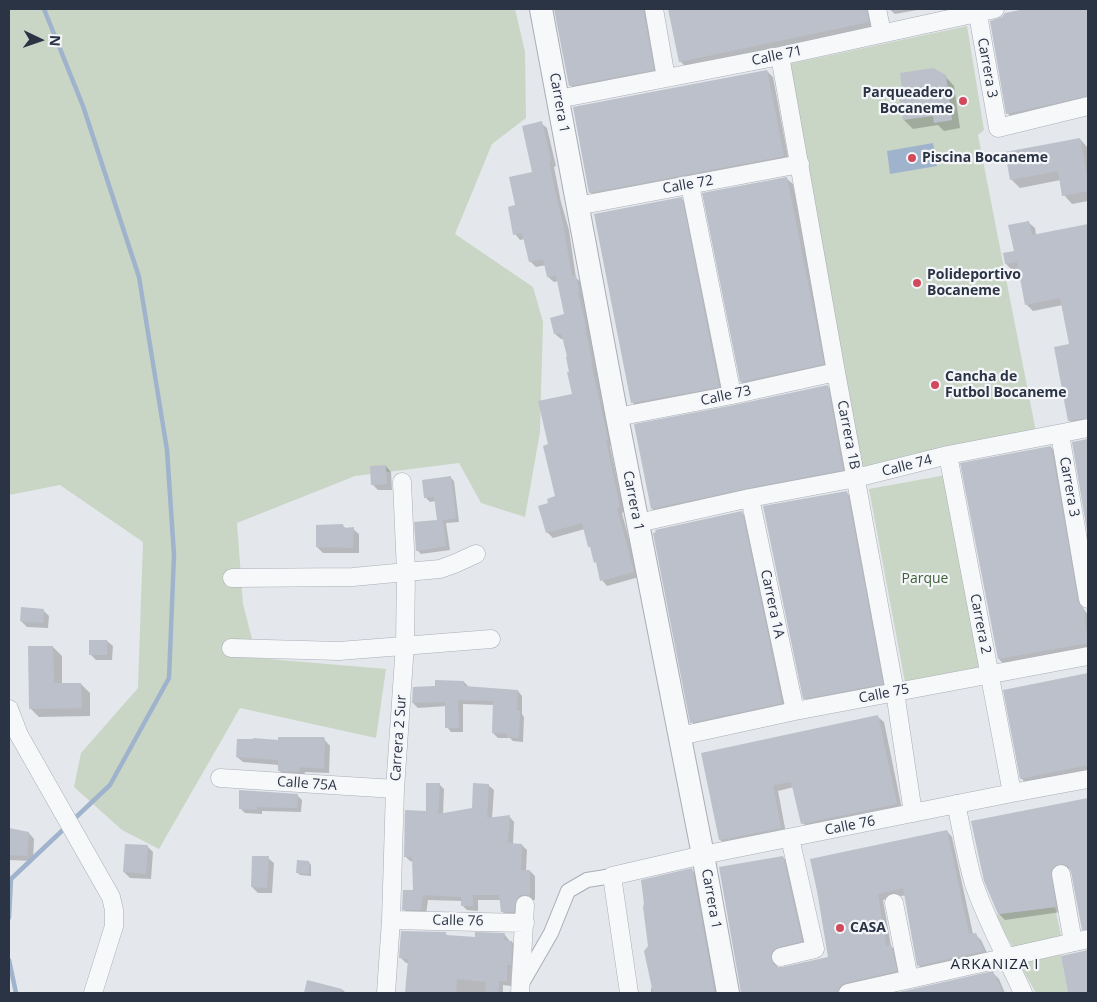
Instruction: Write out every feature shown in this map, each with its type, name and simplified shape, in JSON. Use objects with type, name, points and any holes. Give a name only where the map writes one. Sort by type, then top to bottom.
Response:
[{"type":"street","name":"Carrera 1","points":[[541,9],[617,417],[703,855],[728,993]]},
{"type":"street","points":[[654,9],[666,78]]},
{"type":"street","points":[[877,9],[882,33]]},
{"type":"street","name":"Calle 71","points":[[558,99],[780,56],[977,11],[995,9]]},
{"type":"street","name":"Carrera 3","points":[[977,11],[998,128],[1088,106]]},
{"type":"street","name":"Carrera 1B","points":[[780,56],[895,692],[913,813]]},
{"type":"street","name":"Calle 72","points":[[577,206],[800,164]]},
{"type":"street","points":[[690,185],[732,395]]},
{"type":"street","name":"Calle 73","points":[[617,417],[732,395],[836,372]]},
{"type":"street","name":"Calle 74","points":[[638,523],[750,498],[856,478],[948,455],[1088,428]]},
{"type":"street","name":"Carrera 3","points":[[1060,434],[1084,544],[1088,599]]},
{"type":"street","name":"Carrera 2","points":[[948,455],[1012,793]]},
{"type":"street","name":"Carrera 2 Sur","points":[[386,993],[391,920],[395,790],[405,644],[406,572],[402,482]]},
{"type":"street","name":"Carrera 1A","points":[[750,498],[795,711]]},
{"type":"street","points":[[232,578],[353,577],[440,569],[476,554]]},
{"type":"street","points":[[231,648],[339,651],[405,644],[491,639]]},
{"type":"street","name":"Calle 75","points":[[680,736],[795,711],[1088,656]]},
{"type":"street","points":[[9,709],[19,735],[111,897],[114,910],[114,926],[93,993]]},
{"type":"street","name":"Calle 75A","points":[[220,778],[395,790]]},
{"type":"street","name":"Calle 76","points":[[612,876],[703,855],[1088,779]]},
{"type":"street","points":[[956,804],[974,883],[992,929],[1023,993]]},
{"type":"street","points":[[781,957],[815,949],[790,838]]},
{"type":"street","points":[[848,993],[1081,940],[1061,874]]},
{"type":"street","points":[[520,989],[551,933],[568,891],[587,880],[612,876],[629,993]]},
{"type":"street","points":[[894,903],[909,979]]},
{"type":"street","points":[[520,989],[525,905]]},
{"type":"street","name":"Calle 76","points":[[391,920],[525,923]]},
{"type":"green space","points":[[9,9],[515,9],[525,52],[526,118],[492,144],[455,234],[533,287],[543,322],[540,432],[525,517],[481,503],[459,463],[355,476],[237,523],[243,604],[257,658],[386,669],[376,738],[240,708],[159,849],[122,830],[74,787],[81,753],[138,688],[143,542],[60,485],[9,495]]},
{"type":"green space","name":"Polideportivo Bocaneme","points":[[967,26],[984,130],[978,135],[1036,432],[858,468],[789,64]]},
{"type":"green space","name":"Parque","points":[[946,475],[981,668],[905,682],[869,489]]},
{"type":"green space","points":[[1055,907],[1062,940],[1013,947],[993,915]]},
{"type":"green space","points":[[1061,955],[1068,993],[1036,993],[1019,963]]},
{"type":"water","name":"Piscina Bocaneme","points":[[933,143],[937,166],[890,174],[887,151]]},
{"type":"building","points":[[554,9],[643,9],[654,70],[569,86]]},
{"type":"building","points":[[668,9],[867,9],[869,22],[679,62]]},
{"type":"building","points":[[1025,9],[1088,9],[1088,96],[1006,114],[990,21],[1002,17],[1005,13]]},
{"type":"building","points":[[933,68],[946,75],[952,120],[934,123],[933,116],[903,120],[898,90],[902,89],[900,73]]},
{"type":"building","points":[[767,70],[784,156],[589,193],[573,107]]},
{"type":"building","points":[[542,121],[572,276],[576,275],[591,363],[608,440],[606,441],[620,507],[617,508],[634,572],[600,581],[596,562],[594,563],[590,547],[588,547],[582,523],[546,533],[538,506],[548,503],[547,499],[555,496],[543,446],[548,444],[538,401],[572,394],[567,372],[569,372],[567,356],[561,333],[554,334],[550,318],[564,314],[556,276],[547,277],[543,259],[529,262],[522,233],[513,235],[508,207],[515,205],[509,177],[532,172],[522,126]]},
{"type":"building","points":[[1080,138],[1088,191],[1062,196],[1058,171],[1010,180],[1005,152]]},
{"type":"building","points":[[787,177],[824,364],[740,382],[702,193]]},
{"type":"building","points":[[682,197],[719,387],[631,403],[594,214]]},
{"type":"building","points":[[1029,221],[1032,235],[1088,224],[1088,418],[1068,421],[1054,347],[1069,344],[1060,298],[1025,305],[1017,262],[1005,264],[1003,253],[1014,251],[1008,225]]},
{"type":"building","points":[[828,385],[843,470],[651,509],[634,424]]},
{"type":"building","points":[[1088,439],[1088,537],[1072,442]]},
{"type":"building","points":[[1051,446],[1078,601],[1084,609],[1088,643],[998,659],[960,463]]},
{"type":"building","points":[[386,465],[387,484],[371,485],[370,466]]},
{"type":"building","points":[[451,476],[456,518],[443,520],[446,546],[416,551],[414,522],[437,520],[434,497],[424,498],[422,480]]},
{"type":"building","points":[[847,491],[883,684],[803,699],[763,506]]},
{"type":"building","points":[[742,511],[782,703],[690,723],[653,533],[656,532],[655,530]]},
{"type":"building","points":[[343,524],[344,528],[354,527],[353,548],[316,547],[316,525]]},
{"type":"building","points":[[21,607],[44,609],[43,623],[20,621]]},
{"type":"building","points":[[89,640],[107,640],[107,655],[89,655]]},
{"type":"building","points":[[28,646],[53,646],[54,683],[81,683],[82,708],[29,709]]},
{"type":"building","points":[[1088,673],[1088,765],[1020,779],[1003,690]]},
{"type":"building","points":[[435,680],[464,681],[464,686],[518,690],[517,710],[520,711],[519,738],[507,737],[507,734],[492,733],[493,701],[458,700],[459,728],[445,728],[445,702],[412,703],[413,687],[435,686]]},
{"type":"building","points":[[878,715],[897,804],[801,824],[791,782],[773,785],[781,828],[719,840],[701,753]]},
{"type":"building","points":[[278,737],[324,737],[324,769],[300,767],[299,772],[278,771],[278,760],[236,757],[237,739],[278,740]]},
{"type":"building","points":[[426,783],[440,783],[438,814],[472,808],[473,783],[489,784],[487,818],[510,815],[508,843],[522,844],[521,870],[530,870],[530,895],[520,895],[516,900],[514,912],[501,912],[499,895],[473,895],[473,906],[461,906],[461,897],[423,895],[421,910],[402,910],[403,890],[413,890],[412,857],[404,857],[405,810],[426,811]]},
{"type":"building","points":[[239,790],[298,794],[297,808],[257,807],[257,810],[239,809]]},
{"type":"building","points":[[1088,798],[1088,929],[1082,930],[1071,872],[1069,867],[1064,864],[1055,866],[1051,871],[1056,907],[998,914],[984,881],[971,821]]},
{"type":"building","points":[[9,828],[29,832],[27,856],[9,855]]},
{"type":"building","points":[[947,830],[969,934],[976,933],[984,951],[917,966],[903,888],[878,894],[886,946],[891,945],[897,971],[845,983],[840,986],[838,993],[741,993],[719,867],[783,856],[802,941],[773,950],[771,954],[773,964],[777,967],[783,967],[828,957],[810,859]]},
{"type":"building","points":[[125,844],[148,845],[146,874],[123,872]]},
{"type":"building","points":[[252,856],[269,856],[267,888],[251,887]]},
{"type":"building","points":[[297,860],[309,861],[309,874],[296,873]]},
{"type":"building","points":[[692,868],[715,993],[653,993],[644,951],[648,946],[641,880]]},
{"type":"building","points":[[401,931],[446,932],[446,935],[475,937],[475,932],[505,933],[504,940],[512,941],[511,965],[507,965],[507,981],[499,981],[498,993],[485,993],[486,982],[457,979],[456,993],[405,993],[408,959],[399,958]]},
{"type":"building","points":[[1088,950],[1088,993],[1068,993],[1061,956]]},
{"type":"building","points":[[993,971],[1003,993],[895,993]]},
{"type":"building","points":[[307,980],[342,989],[341,993],[304,993]]},
{"type":"waterway","points":[[44,9],[83,106],[139,277],[167,450],[174,555],[169,678],[110,785],[73,820]]},
{"type":"waterway","points":[[9,918],[11,879],[66,827]]},
{"type":"waterway","points":[[9,960],[16,993]]},
{"type":"place","name":"Parqueadero Bocaneme","points":[[963,101]]},
{"type":"place","name":"Piscina Bocaneme","points":[[912,158]]},
{"type":"place","name":"Polideportivo Bocaneme","points":[[917,283]]},
{"type":"place","name":"Cancha de Futbol Bocaneme","points":[[935,385]]},
{"type":"place","name":"CASA","points":[[840,928]]},
{"type":"district","name":"ARKANIZA I","points":[[995,965]]}]
